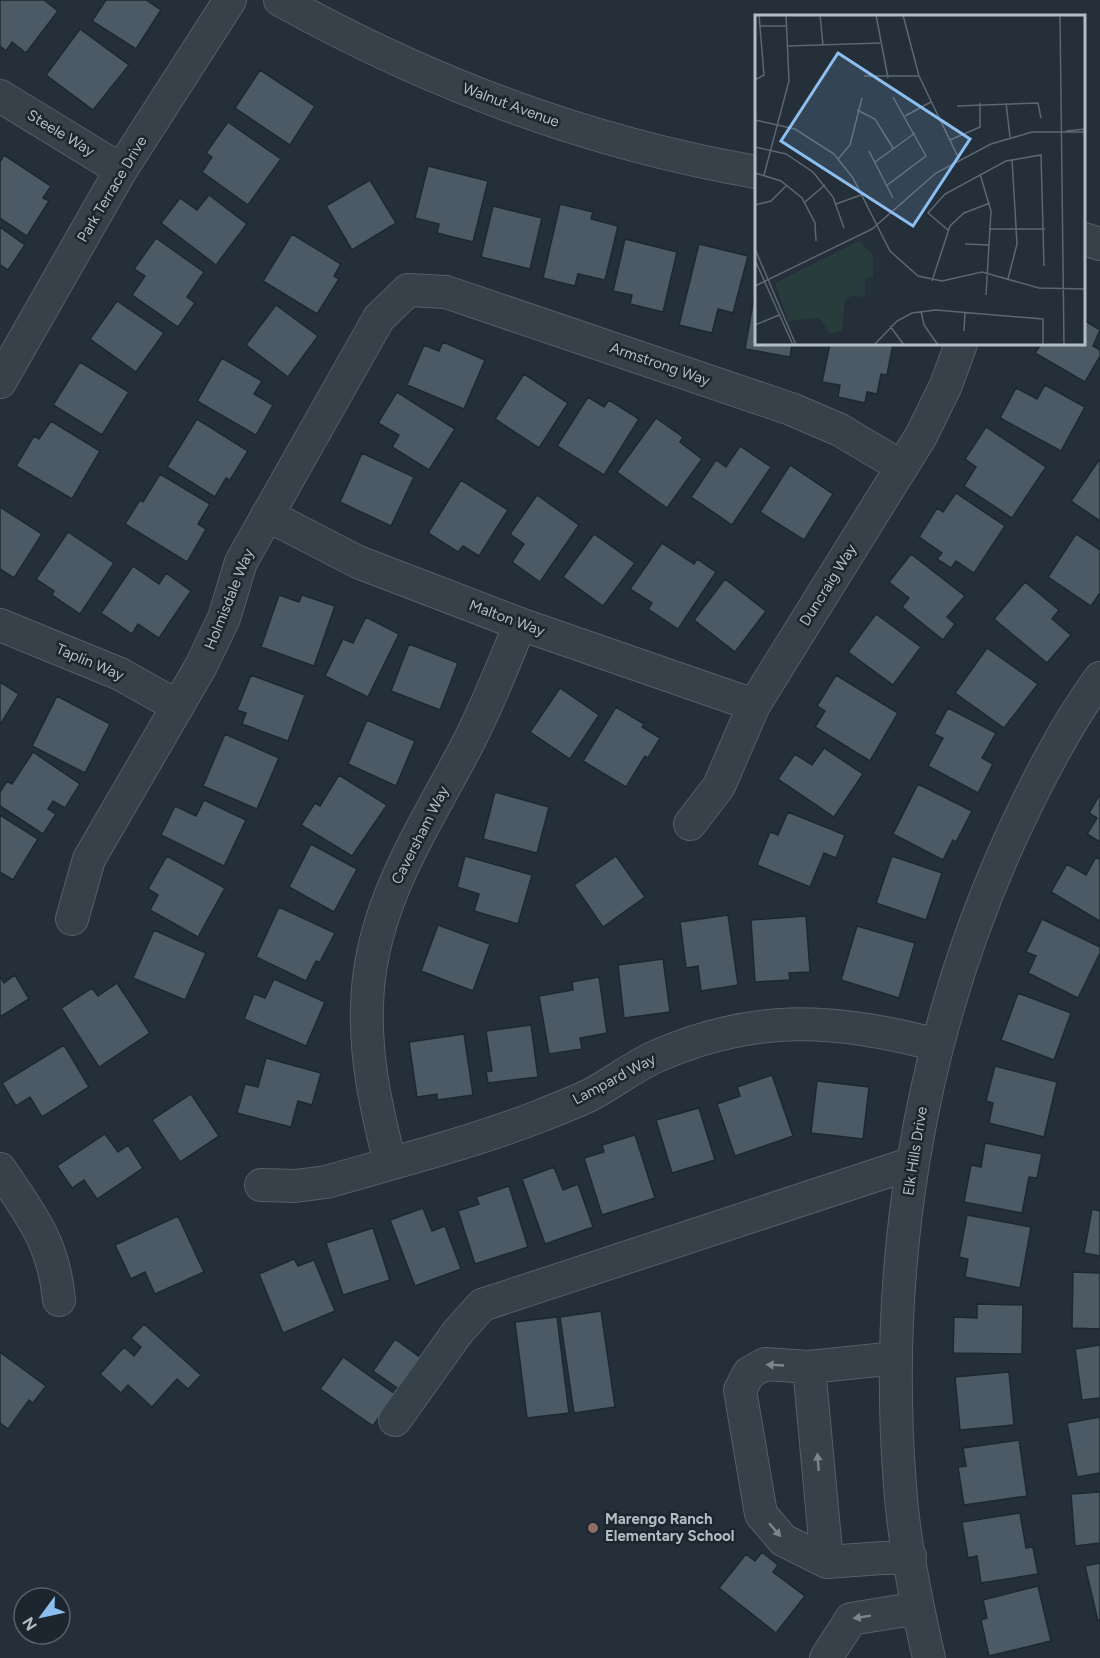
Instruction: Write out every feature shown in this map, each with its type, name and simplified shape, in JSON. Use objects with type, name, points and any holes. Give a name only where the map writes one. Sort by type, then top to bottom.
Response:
[{"type":"street","name":"Park Terrace Drive","points":[[0,382],[121,170],[230,0]]},
{"type":"street","name":"Walnut Avenue","points":[[280,0],[348,38],[500,102],[574,128],[661,152],[755,172]]},
{"type":"street","name":"Steele Way","points":[[0,96],[121,170]]},
{"type":"street","points":[[1085,240],[1100,244]]},
{"type":"street","name":"Armstrong Way","points":[[408,290],[446,292],[791,409],[840,430],[902,467]]},
{"type":"street","name":"Holmisdale Way","points":[[72,920],[89,859],[177,706],[224,618],[241,562],[379,318],[408,290]]},
{"type":"street","name":"Duncraig Way","points":[[690,824],[719,786],[754,705],[921,436],[946,385],[961,345]]},
{"type":"street","name":"Malton Way","points":[[267,515],[358,562],[520,624],[754,705]]},
{"type":"street","name":"Caversham Way","points":[[390,1163],[372,1087],[367,1042],[367,1004],[374,948],[382,915],[398,872],[466,747],[520,624]]},
{"type":"street","name":"Taplin Way","points":[[0,625],[120,674],[177,706]]},
{"type":"street","name":"Elk Hills Drive","points":[[929,1658],[918,1608],[900,1488],[896,1358],[907,1203],[920,1116],[937,1045],[964,956],[996,872],[1023,812],[1065,734],[1100,678]]},
{"type":"street","name":"Lampard Way","points":[[261,1185],[295,1186],[326,1182],[536,1117],[589,1096],[656,1056],[707,1037],[741,1029],[792,1023],[831,1023],[881,1030],[937,1045]]},
{"type":"street","points":[[395,1420],[457,1333],[482,1305],[913,1163]]},
{"type":"street","points":[[0,1169],[43,1233],[56,1272],[59,1300]]},
{"type":"street","points":[[896,1358],[809,1366],[765,1364],[749,1373],[740,1390],[761,1514],[783,1540],[827,1562],[910,1556]]},
{"type":"street","points":[[809,1366],[827,1562]]},
{"type":"street","points":[[826,1658],[851,1619],[918,1608]]},
{"type":"building","points":[[0,0],[44,0],[58,11],[26,53],[12,42],[6,51],[0,46]]},
{"type":"building","points":[[106,0],[146,0],[161,10],[136,49],[92,21]]},
{"type":"building","points":[[80,29],[129,65],[93,110],[46,75]]},
{"type":"building","points":[[260,70],[315,106],[290,145],[235,108]]},
{"type":"building","points":[[228,122],[281,159],[248,205],[202,172],[212,157],[206,153]]},
{"type":"building","points":[[4,155],[51,186],[43,198],[49,201],[27,236],[0,218],[0,162]]},
{"type":"building","points":[[428,166],[488,181],[473,242],[437,233],[439,224],[415,218]]},
{"type":"building","points":[[370,180],[396,223],[352,250],[326,206]]},
{"type":"building","points":[[209,195],[247,224],[216,265],[161,223],[180,198],[197,210]]},
{"type":"building","points":[[560,204],[593,212],[591,219],[618,226],[605,280],[578,274],[575,286],[543,278]]},
{"type":"building","points":[[493,206],[542,218],[530,269],[481,257]]},
{"type":"building","points":[[0,227],[25,245],[8,270],[0,265]]},
{"type":"building","points":[[292,234],[341,264],[334,276],[339,279],[317,314],[263,281]]},
{"type":"building","points":[[156,238],[204,272],[187,297],[195,303],[178,327],[132,295],[145,276],[134,269]]},
{"type":"building","points":[[625,239],[677,252],[663,312],[630,304],[632,295],[613,291]]},
{"type":"building","points":[[699,244],[748,256],[733,313],[718,309],[712,333],[679,325]]},
{"type":"building","points":[[754,297],[755,345],[792,345],[790,357],[745,349]]},
{"type":"building","points":[[117,301],[164,333],[136,372],[90,339]]},
{"type":"building","points":[[276,305],[318,336],[288,377],[246,345]]},
{"type":"building","points":[[1085,321],[1100,330],[1093,346],[1100,350],[1100,356],[1085,382],[1035,353],[1040,345],[1085,345]]},
{"type":"building","points":[[443,342],[485,360],[464,409],[407,385],[424,345],[439,351]]},
{"type":"building","points":[[830,345],[893,345],[887,375],[881,374],[877,394],[867,392],[865,403],[838,397],[840,385],[822,382]]},
{"type":"building","points":[[222,358],[262,381],[254,394],[273,405],[256,435],[197,401]]},
{"type":"building","points":[[80,362],[129,392],[102,435],[53,405]]},
{"type":"building","points":[[524,374],[568,403],[539,448],[495,419]]},
{"type":"building","points":[[1045,385],[1085,407],[1061,451],[1000,418],[1016,388],[1037,399]]},
{"type":"building","points":[[397,392],[455,429],[429,470],[392,447],[399,435],[378,423]]},
{"type":"building","points":[[588,397],[604,407],[609,400],[639,419],[604,475],[557,446]]},
{"type":"building","points":[[656,418],[683,437],[680,442],[702,459],[667,508],[617,472]]},
{"type":"building","points":[[197,419],[248,451],[230,480],[226,478],[215,497],[167,467]]},
{"type":"building","points":[[51,421],[100,451],[72,499],[16,466],[34,436],[39,439]]},
{"type":"building","points":[[986,427],[1046,467],[1012,518],[964,486],[976,467],[965,459]]},
{"type":"building","points":[[740,446],[771,467],[732,525],[691,497],[716,460],[726,467]]},
{"type":"building","points":[[362,453],[414,477],[391,526],[340,502]]},
{"type":"building","points":[[1100,460],[1100,521],[1071,501]]},
{"type":"building","points":[[790,465],[833,494],[804,540],[760,512]]},
{"type":"building","points":[[160,474],[210,504],[198,524],[206,529],[187,562],[125,524],[140,500],[143,502]]},
{"type":"building","points":[[461,480],[508,510],[479,556],[463,546],[458,552],[428,533]]},
{"type":"building","points":[[956,493],[1005,526],[974,573],[956,561],[951,568],[937,559],[942,553],[919,537],[937,508],[943,512]]},
{"type":"building","points":[[537,495],[579,525],[540,582],[512,562],[524,544],[510,534]]},
{"type":"building","points":[[0,507],[42,534],[14,578],[0,569]]},
{"type":"building","points":[[68,532],[114,563],[80,614],[52,595],[54,591],[36,579]]},
{"type":"building","points":[[594,534],[635,563],[603,606],[563,577]]},
{"type":"building","points":[[1076,534],[1100,550],[1100,593],[1091,606],[1048,577]]},
{"type":"building","points":[[662,543],[694,564],[697,559],[716,572],[678,629],[648,609],[652,603],[630,589]]},
{"type":"building","points":[[911,554],[965,596],[947,617],[955,624],[943,640],[902,607],[909,598],[889,582]]},
{"type":"building","points":[[133,566],[159,584],[166,573],[191,591],[159,638],[138,624],[132,634],[101,613]]},
{"type":"building","points":[[725,579],[766,611],[735,652],[694,620]]},
{"type":"building","points":[[1025,582],[1059,610],[1052,619],[1071,635],[1047,663],[994,619]]},
{"type":"building","points":[[279,595],[299,602],[302,595],[335,606],[314,666],[261,647]]},
{"type":"building","points":[[876,614],[921,647],[893,685],[848,652]]},
{"type":"building","points":[[366,617],[399,634],[368,697],[325,676],[343,639],[353,643]]},
{"type":"building","points":[[409,644],[458,663],[440,710],[391,691]]},
{"type":"building","points":[[987,648],[1038,684],[1004,728],[955,693]]},
{"type":"building","points":[[251,675],[305,695],[288,741],[242,724],[246,713],[237,710]]},
{"type":"building","points":[[836,675],[898,713],[870,761],[815,727],[825,711],[817,706]]},
{"type":"building","points":[[0,682],[19,694],[0,725]]},
{"type":"building","points":[[560,688],[599,715],[570,759],[530,732]]},
{"type":"building","points":[[57,696],[110,724],[85,773],[32,746]]},
{"type":"building","points":[[616,707],[644,724],[642,727],[660,738],[648,758],[645,756],[626,787],[583,761]]},
{"type":"building","points":[[948,708],[996,733],[982,758],[993,764],[978,793],[928,766],[943,738],[934,734]]},
{"type":"building","points":[[367,720],[415,741],[396,786],[348,764]]},
{"type":"building","points":[[225,734],[279,758],[257,809],[203,786]]},
{"type":"building","points":[[824,748],[863,774],[834,817],[778,779],[795,754],[812,765]]},
{"type":"building","points":[[33,752],[80,784],[65,808],[53,801],[48,809],[56,814],[43,834],[0,806],[0,792],[7,781],[12,784]]},
{"type":"building","points":[[339,775],[387,805],[352,856],[301,825],[315,803],[320,806]]},
{"type":"building","points":[[918,784],[972,811],[956,842],[953,840],[943,860],[893,834]]},
{"type":"building","points":[[495,792],[549,807],[537,853],[483,839]]},
{"type":"building","points":[[1100,794],[1100,842],[1087,834],[1097,818],[1089,813]]},
{"type":"building","points":[[204,800],[246,820],[224,866],[161,835],[175,806],[196,816]]},
{"type":"building","points":[[788,812],[845,835],[836,858],[824,853],[810,887],[757,865],[770,832],[778,835]]},
{"type":"building","points":[[0,815],[38,839],[13,880],[0,872]]},
{"type":"building","points":[[311,844],[357,869],[334,912],[289,887]]},
{"type":"building","points":[[167,856],[225,888],[198,937],[150,910],[158,895],[148,889]]},
{"type":"building","points":[[465,856],[532,875],[518,924],[474,911],[479,894],[457,887]]},
{"type":"building","points":[[616,856],[645,897],[603,927],[574,885]]},
{"type":"building","points":[[892,856],[942,873],[926,920],[876,903]]},
{"type":"building","points":[[1096,857],[1100,860],[1100,921],[1051,892],[1067,864],[1086,875]]},
{"type":"building","points":[[279,907],[335,933],[320,962],[316,961],[306,981],[256,957]]},
{"type":"building","points":[[728,915],[738,985],[701,991],[698,966],[686,968],[680,922]]},
{"type":"building","points":[[806,916],[810,972],[789,973],[790,980],[755,982],[751,920]]},
{"type":"building","points":[[1042,919],[1100,947],[1100,953],[1078,998],[1028,973],[1036,956],[1026,952]]},
{"type":"building","points":[[438,925],[490,944],[473,991],[421,971]]},
{"type":"building","points":[[857,926],[915,943],[899,998],[841,980]]},
{"type":"building","points":[[154,930],[206,953],[185,1000],[133,978]]},
{"type":"building","points":[[663,959],[670,1012],[624,1018],[618,965]]},
{"type":"building","points":[[15,975],[29,999],[0,1017],[0,976],[4,983]]},
{"type":"building","points":[[599,977],[607,1033],[580,1038],[582,1049],[549,1054],[539,996],[573,990],[572,982]]},
{"type":"building","points":[[274,979],[325,1002],[306,1046],[244,1019],[254,994],[265,998]]},
{"type":"building","points":[[117,983],[150,1033],[99,1067],[61,1008],[92,988],[98,996]]},
{"type":"building","points":[[1018,993],[1071,1013],[1054,1060],[1001,1040]]},
{"type":"building","points":[[531,1025],[538,1077],[488,1083],[486,1072],[492,1071],[486,1031]]},
{"type":"building","points":[[464,1034],[473,1095],[437,1100],[437,1094],[417,1097],[409,1042]]},
{"type":"building","points":[[64,1045],[89,1087],[42,1117],[30,1097],[16,1106],[2,1083]]},
{"type":"building","points":[[266,1058],[321,1073],[312,1105],[298,1101],[291,1127],[237,1113],[245,1084],[258,1087]]},
{"type":"building","points":[[995,1066],[1057,1082],[1044,1137],[989,1123],[993,1103],[986,1101]]},
{"type":"building","points":[[772,1075],[793,1136],[735,1156],[717,1104],[740,1096],[737,1087]]},
{"type":"building","points":[[817,1081],[869,1087],[863,1139],[811,1133]]},
{"type":"building","points":[[191,1094],[219,1136],[180,1162],[152,1120]]},
{"type":"building","points":[[699,1108],[715,1160],[672,1173],[656,1120]]},
{"type":"building","points":[[105,1134],[118,1152],[128,1145],[143,1168],[97,1199],[84,1180],[72,1188],[57,1166]]},
{"type":"building","points":[[635,1135],[655,1198],[602,1215],[584,1158],[604,1152],[602,1145]]},
{"type":"building","points":[[985,1143],[1042,1154],[1037,1178],[1029,1177],[1022,1213],[964,1202],[971,1165],[981,1167]]},
{"type":"building","points":[[554,1167],[563,1190],[578,1184],[593,1227],[545,1244],[522,1179]]},
{"type":"building","points":[[509,1186],[528,1247],[475,1264],[458,1211],[479,1204],[476,1197]]},
{"type":"building","points":[[423,1208],[432,1231],[445,1226],[461,1269],[415,1286],[390,1220]]},
{"type":"building","points":[[1092,1209],[1100,1211],[1100,1256],[1084,1253]]},
{"type":"building","points":[[967,1215],[1031,1227],[1020,1288],[965,1277],[968,1259],[959,1257]]},
{"type":"building","points":[[178,1216],[204,1272],[155,1294],[145,1272],[131,1279],[115,1245]]},
{"type":"building","points":[[373,1228],[390,1280],[343,1295],[326,1243]]},
{"type":"building","points":[[294,1259],[298,1266],[314,1260],[335,1311],[283,1333],[259,1274]]},
{"type":"building","points":[[1073,1272],[1100,1273],[1100,1329],[1072,1328]]},
{"type":"building","points":[[977,1304],[1023,1305],[1022,1354],[953,1353],[954,1317],[977,1318]]},
{"type":"building","points":[[601,1311],[615,1407],[574,1413],[560,1317]]},
{"type":"building","points":[[557,1317],[569,1413],[527,1418],[515,1322]]},
{"type":"building","points":[[144,1324],[201,1375],[188,1389],[177,1379],[152,1407],[128,1385],[121,1393],[100,1374],[124,1347],[134,1356],[141,1347],[131,1338]]},
{"type":"building","points":[[395,1339],[421,1358],[399,1389],[373,1371]]},
{"type":"building","points":[[1100,1345],[1100,1398],[1082,1400],[1075,1349]]},
{"type":"building","points":[[0,1352],[46,1386],[33,1403],[29,1400],[8,1429],[0,1423]]},
{"type":"building","points":[[343,1357],[395,1394],[373,1426],[320,1389]]},
{"type":"building","points":[[1009,1372],[1014,1425],[960,1430],[955,1377]]},
{"type":"building","points":[[1100,1417],[1100,1473],[1077,1477],[1067,1423]]},
{"type":"building","points":[[1019,1440],[1027,1496],[964,1505],[958,1467],[966,1466],[963,1448]]},
{"type":"building","points":[[1100,1492],[1100,1543],[1075,1546],[1071,1494]]},
{"type":"building","points":[[1020,1513],[1026,1548],[1033,1547],[1038,1574],[981,1583],[977,1556],[968,1558],[962,1522]]},
{"type":"building","points":[[762,1552],[778,1565],[773,1572],[805,1596],[776,1633],[719,1588],[746,1554],[755,1561]]},
{"type":"building","points":[[1100,1563],[1100,1620],[1098,1621],[1085,1566]]},
{"type":"building","points":[[1038,1586],[1051,1641],[989,1656],[981,1620],[987,1618],[983,1600]]},
{"type":"place","name":"Marengo Ranch Elementary School","points":[[593,1528]]}]
